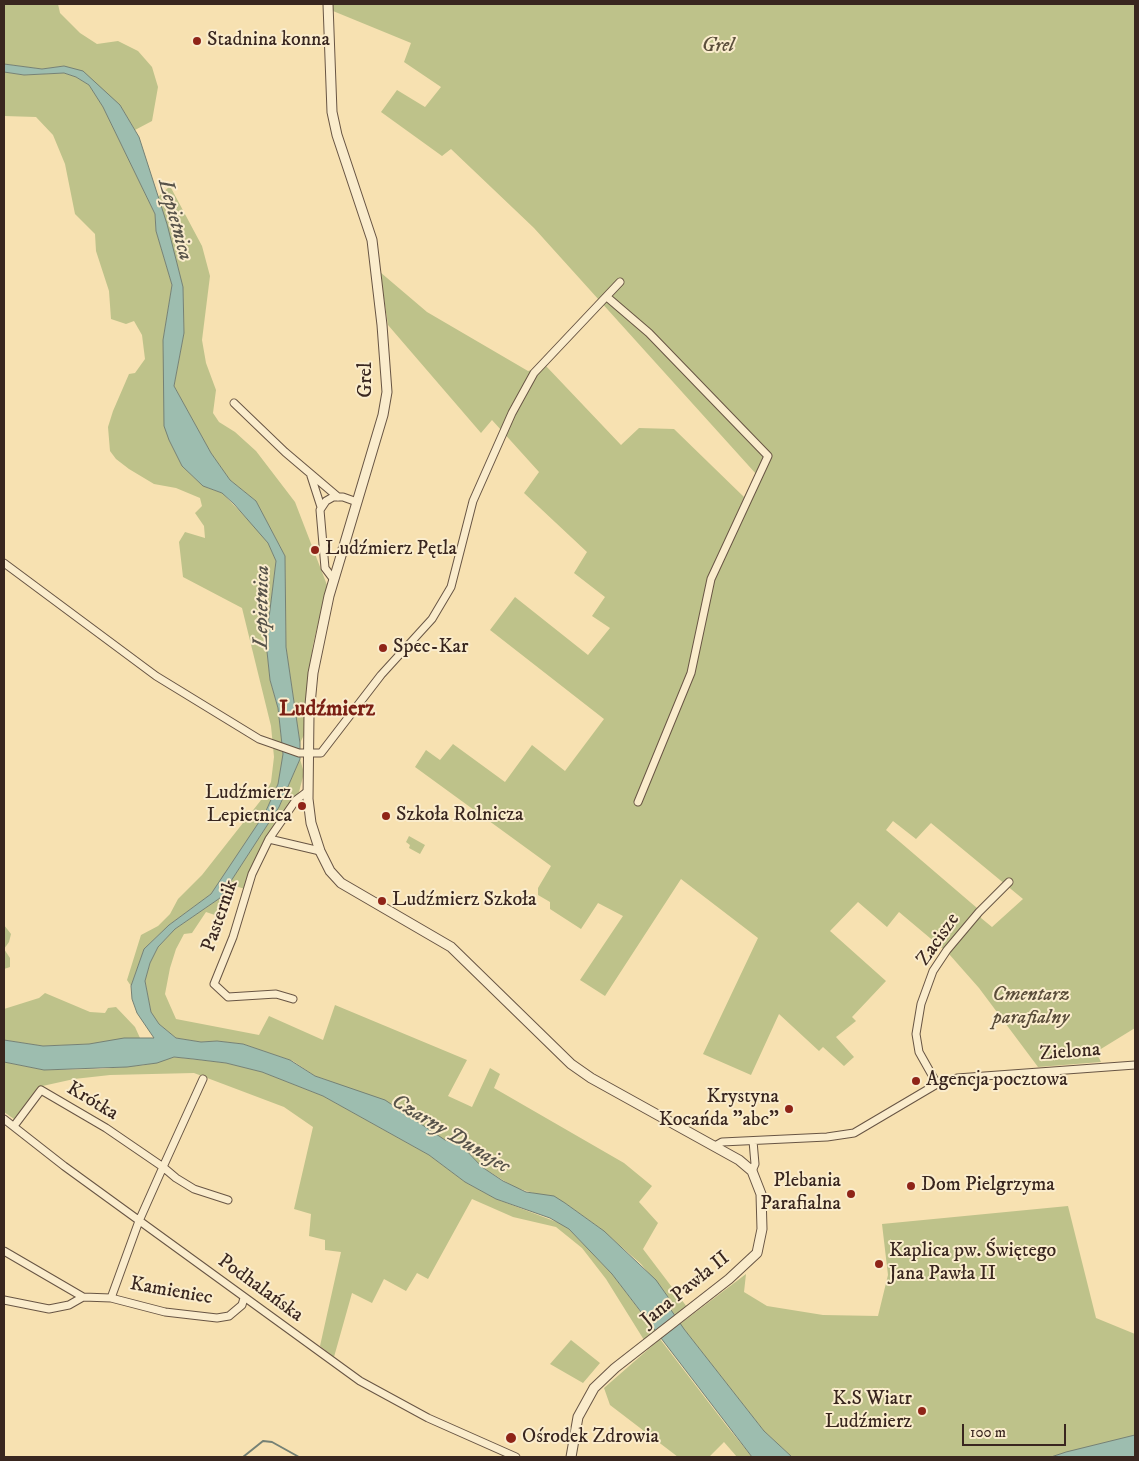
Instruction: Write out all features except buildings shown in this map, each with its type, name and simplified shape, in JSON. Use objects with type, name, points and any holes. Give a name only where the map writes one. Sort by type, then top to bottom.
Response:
[{"type":"street","name":"Grel","points":[[328,4],[332,112],[337,135],[372,240],[387,392],[383,415],[323,618],[313,674],[306,754],[310,816],[320,851],[330,872],[341,883],[451,947],[571,1064],[591,1078],[715,1146]]},
{"type":"street","points":[[4,563],[156,676],[258,738],[306,754],[321,753],[327,748],[381,675],[432,619],[452,587],[473,501],[512,413],[534,373],[620,282]]},
{"type":"street","points":[[607,297],[649,333],[768,456],[710,579],[691,673],[638,802]]},
{"type":"street","points":[[234,403],[311,475],[338,497],[357,502]]},
{"type":"street","points":[[311,475],[321,507],[319,518],[325,568],[334,580]]},
{"type":"street","points":[[321,507],[329,499],[338,497]]},
{"type":"street","name":"Pasternik","points":[[293,999],[276,994],[228,997],[214,984],[233,937],[252,874],[269,839],[296,800],[308,791]]},
{"type":"street","points":[[269,839],[320,851]]},
{"type":"street","name":"Zacisze","points":[[937,1084],[919,1052],[916,1034],[921,1004],[933,971],[947,950],[979,912],[1009,882]]},
{"type":"street","name":"Zielona","points":[[715,1146],[722,1142],[827,1137],[854,1133],[937,1084],[957,1078],[1135,1065]]},
{"type":"street","points":[[112,1298],[139,1221],[203,1080]]},
{"type":"street","name":"Krótka","points":[[14,1126],[42,1090],[106,1128],[176,1178],[194,1188],[228,1200]]},
{"type":"street","name":"Podhalańska","points":[[4,1118],[139,1221],[360,1381],[428,1418],[516,1457]]},
{"type":"street","points":[[715,1146],[740,1160],[752,1171],[755,1164],[753,1141]]},
{"type":"street","name":"Jana Pawła II","points":[[571,1457],[578,1416],[586,1398],[603,1378],[708,1296],[752,1259],[759,1248],[762,1228],[761,1194],[752,1171]]},
{"type":"street","name":"Kamieniec","points":[[4,1251],[83,1297],[112,1298],[165,1312],[217,1318],[229,1316],[242,1305],[244,1298]]},
{"type":"street","name":"Kamieniec","points":[[4,1300],[49,1308],[69,1305],[83,1297]]},
{"type":"green space","points":[[4,4],[58,4],[60,13],[80,33],[97,44],[118,41],[138,51],[152,67],[158,87],[152,121],[135,130],[120,105],[64,66],[42,69],[4,64]]},
{"type":"green space","name":"Cmentarz parafialny","points":[[333,4],[1135,4],[1135,1028],[1096,1052],[1101,1062],[1038,1067],[979,988],[949,954],[899,912],[887,927],[858,902],[830,931],[886,981],[852,1017],[856,1021],[836,1037],[854,1057],[844,1066],[823,1047],[819,1051],[779,1014],[751,1075],[703,1054],[758,938],[681,879],[605,996],[580,980],[623,916],[598,903],[581,929],[550,909],[550,902],[538,895],[538,888],[551,866],[415,767],[426,750],[440,760],[453,744],[505,782],[532,745],[565,771],[604,719],[490,630],[515,597],[588,655],[610,628],[592,616],[605,597],[574,573],[587,552],[524,493],[539,472],[492,420],[481,433],[388,325],[380,272],[427,312],[528,371],[546,366],[621,445],[639,428],[674,429],[744,497],[757,475],[534,228],[451,149],[442,156],[381,112],[397,90],[425,107],[441,87],[404,62],[411,43],[333,11]],"holes":[[[893,821],[916,839],[931,823],[1023,899],[992,927],[981,918],[981,913],[977,908],[886,830]]]},
{"type":"green space","points":[[4,72],[24,75],[64,73],[76,77],[89,85],[103,107],[155,214],[156,231],[172,285],[163,340],[169,440],[182,466],[203,486],[222,493],[258,530],[268,543],[276,561],[266,642],[270,680],[278,708],[283,754],[278,784],[265,813],[211,894],[169,925],[144,949],[131,986],[127,980],[141,935],[158,926],[170,914],[178,899],[202,875],[265,795],[271,782],[274,757],[271,726],[242,608],[183,577],[179,542],[185,532],[205,538],[204,526],[195,513],[202,506],[200,498],[176,488],[154,484],[129,469],[116,459],[110,451],[108,427],[113,411],[129,374],[135,373],[145,359],[142,335],[134,321],[126,324],[111,319],[109,291],[96,251],[95,234],[75,214],[65,164],[53,135],[36,117],[4,116]]},
{"type":"green space","points":[[170,186],[202,246],[210,276],[202,340],[206,363],[216,390],[213,413],[219,422],[235,432],[256,451],[295,502],[327,585],[313,645],[306,694],[304,735],[300,743],[286,647],[285,556],[256,501],[230,480],[211,453],[174,386],[184,333],[183,287],[158,197]]},
{"type":"green space","points":[[300,759],[304,773],[299,792],[272,830],[245,889],[232,885],[215,915],[206,912],[192,933],[184,934],[176,949],[165,994],[176,1019],[259,1035],[269,1016],[323,1040],[335,1005],[467,1060],[448,1096],[472,1107],[490,1068],[500,1074],[494,1088],[624,1163],[652,1186],[639,1202],[658,1223],[643,1249],[687,1307],[675,1316],[669,1307],[668,1297],[641,1264],[600,1228],[565,1203],[514,1187],[482,1167],[464,1148],[332,1082],[315,1076],[293,1061],[243,1044],[217,1041],[201,1042],[176,1038],[159,1024],[151,1012],[145,981],[150,963],[158,947],[175,929],[220,898],[279,807]]},
{"type":"green space","points":[[409,836],[425,845],[420,854],[409,848],[410,845],[406,842]]},
{"type":"green space","points":[[4,925],[11,934],[9,942],[4,949]]},
{"type":"green space","points":[[4,949],[10,958],[10,967],[4,969]]},
{"type":"green space","points":[[45,993],[90,1012],[105,1013],[108,1008],[116,1007],[135,1027],[140,1038],[89,1044],[43,1046],[4,1040],[4,1009],[39,998]]},
{"type":"green space","points":[[174,1057],[226,1063],[262,1072],[323,1096],[429,1155],[465,1182],[496,1199],[562,1224],[612,1274],[655,1331],[644,1340],[606,1279],[582,1248],[556,1227],[513,1217],[472,1199],[428,1279],[417,1273],[406,1291],[384,1279],[372,1303],[352,1293],[334,1357],[320,1346],[341,1252],[325,1250],[325,1240],[309,1236],[311,1214],[294,1209],[313,1127],[284,1107],[194,1073],[110,1075],[74,1079],[38,1087],[14,1119],[4,1112],[4,1062],[44,1070],[101,1069],[145,1065]]},
{"type":"green space","points":[[1068,1206],[1096,1318],[1135,1334],[1135,1435],[1126,1438],[1051,1457],[792,1457],[764,1431],[680,1324],[746,1274],[744,1292],[767,1306],[823,1315],[878,1316],[888,1275],[882,1224]]},
{"type":"green space","points":[[660,1339],[752,1457],[737,1457],[724,1442],[709,1457],[678,1457],[610,1405],[604,1388]]},
{"type":"green space","points":[[571,1340],[600,1363],[583,1383],[550,1364]]},
{"type":"shaded area","points":[[4,64],[42,69],[64,66],[83,71],[120,105],[139,137],[167,224],[183,287],[184,333],[174,386],[211,453],[230,480],[256,501],[285,556],[286,647],[300,743],[300,759],[279,807],[220,898],[175,929],[158,947],[150,963],[145,981],[151,1012],[159,1024],[176,1038],[201,1042],[217,1041],[243,1044],[290,1060],[315,1076],[385,1100],[445,1140],[461,1145],[482,1167],[503,1181],[526,1192],[554,1196],[565,1203],[604,1231],[656,1280],[668,1297],[669,1307],[684,1329],[764,1431],[792,1457],[752,1457],[612,1274],[569,1229],[550,1218],[496,1199],[465,1182],[429,1155],[323,1096],[262,1072],[226,1063],[193,1059],[174,1057],[157,1063],[127,1067],[44,1070],[4,1062],[4,1040],[43,1046],[89,1044],[124,1038],[154,1038],[137,1013],[132,999],[131,986],[144,949],[169,925],[211,894],[265,813],[278,784],[283,754],[278,708],[270,680],[266,642],[276,561],[268,543],[234,504],[222,493],[203,486],[182,466],[164,426],[163,340],[172,285],[156,231],[155,214],[103,107],[89,85],[76,77],[64,73],[24,75],[4,72]]},
{"type":"shaded area","points":[[1135,1435],[1135,1457],[1051,1457],[1066,1452]]},
{"type":"waterway","points":[[243,1457],[263,1441],[272,1442],[299,1457]]},
{"type":"place","name":"Stadnina konna","points":[[197,41]]},
{"type":"place","name":"Ludźmierz Pętla","points":[[315,550]]},
{"type":"place","name":"Spec-Kar","points":[[383,648]]},
{"type":"place","name":"Ludźmierz Lepietnica","points":[[302,806]]},
{"type":"place","name":"Szkoła Rolnicza","points":[[386,816]]},
{"type":"place","name":"Ludźmierz Szkoła","points":[[382,901]]},
{"type":"place","name":"Agencja pocztowa","points":[[916,1081]]},
{"type":"place","name":"Krystyna Kocańda \"abc\"","points":[[789,1109]]},
{"type":"place","name":"Dom Pielgrzyma","points":[[911,1186]]},
{"type":"place","name":"Plebania Parafialna","points":[[851,1194]]},
{"type":"place","name":"Kaplica pw. Świętego Jana Pawła II","points":[[879,1264]]},
{"type":"place","name":"K.S Wiatr Ludźmierz","points":[[922,1411]]},
{"type":"place","name":"Ośrodek Zdrowia","points":[[511,1438]]},
{"type":"district","name":"Ludźmierz","points":[[327,710]]},
{"type":"water label","name":"Lepietnica","points":[[174,220]]},
{"type":"water label","name":"Lepietnica","points":[[263,607]]},
{"type":"water label","name":"Czarny Dunajec","points":[[450,1135]]}]
